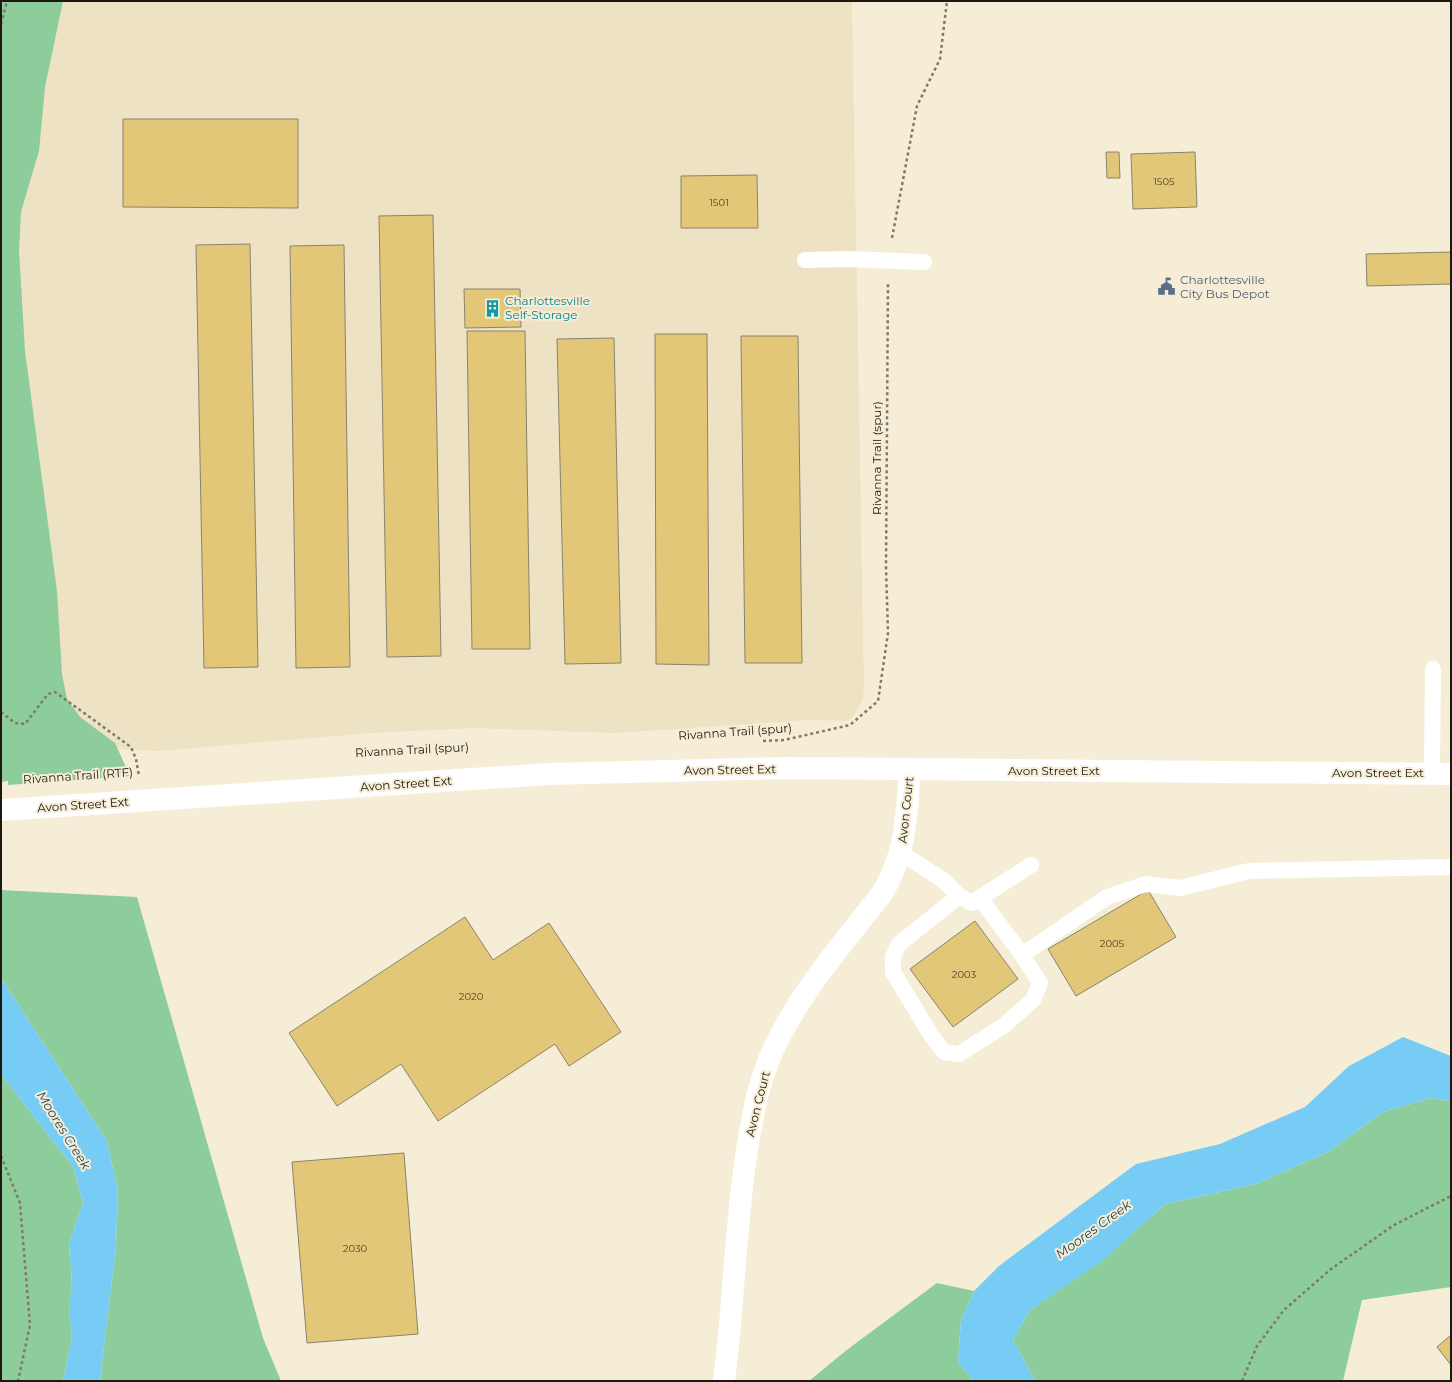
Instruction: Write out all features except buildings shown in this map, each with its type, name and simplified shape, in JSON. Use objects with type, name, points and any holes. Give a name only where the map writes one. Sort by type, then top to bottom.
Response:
[{"type":"main road","name":"Avon Street Ext","points":[[5,810],[549,774],[786,768],[1442,774]]},
{"type":"main road","name":"Avon Court","points":[[724,1381],[741,1189],[752,1117],[760,1082],[777,1040],[800,1001],[883,892],[893,876],[901,853],[904,836],[910,770]]},
{"type":"lane","points":[[805,260],[924,262]]},
{"type":"lane","points":[[1433,669],[1442,774]]},
{"type":"lane","points":[[901,853],[943,880],[959,896],[972,903],[1031,865]]},
{"type":"lane","points":[[1022,955],[1108,897],[1146,884],[1180,888],[1249,871],[1451,867]]},
{"type":"lane","points":[[959,896],[899,944],[893,957],[893,972],[930,1035],[944,1052],[959,1054],[1002,1027],[1033,1000],[1040,984],[1022,955],[980,898]]},
{"type":"path","points":[[1,24],[7,1]]},
{"type":"path","name":"Rivanna Trail (spur)","points":[[760,741],[784,740],[850,725],[878,701],[888,633],[886,568],[886,311],[890,261],[893,231],[918,106],[940,59],[946,1]]},
{"type":"path","name":"Rivanna Trail (RTF)","points":[[1,712],[14,723],[25,724],[48,694],[55,692],[131,747],[136,759],[140,781]]},
{"type":"path","points":[[1,1156],[20,1203],[30,1325],[18,1381]]},
{"type":"path","points":[[1242,1381],[1257,1346],[1284,1310],[1331,1269],[1394,1225],[1451,1196]]},
{"type":"shaded area","points":[[1,1],[852,1],[864,690],[862,701],[855,714],[848,721],[809,720],[614,733],[474,728],[371,733],[159,751],[36,745]]},
{"type":"green space","points":[[1,1],[63,1],[45,87],[39,151],[21,212],[19,250],[25,351],[57,591],[62,674],[67,699],[80,717],[115,743],[130,776],[8,785],[8,781],[1,782]]},
{"type":"green space","points":[[1,890],[137,897],[263,1338],[281,1381],[100,1381],[116,1247],[118,1191],[107,1141],[1,978]]},
{"type":"green space","points":[[1,1074],[73,1167],[83,1202],[69,1244],[72,1284],[69,1308],[72,1338],[63,1381],[1,1381]]},
{"type":"green space","points":[[1432,1098],[1451,1101],[1451,1287],[1362,1300],[1343,1381],[1035,1381],[1013,1340],[1030,1310],[1101,1261],[1165,1204],[1256,1184],[1328,1152],[1383,1112]]},
{"type":"green space","points":[[937,1283],[974,1291],[961,1320],[958,1362],[974,1381],[809,1381],[848,1349]]},
{"type":"water","name":"Moores Creek","points":[[1,978],[107,1141],[118,1191],[116,1247],[100,1381],[63,1381],[72,1338],[69,1308],[72,1284],[69,1244],[83,1202],[73,1167],[1,1074]]},
{"type":"water","name":"Moores Creek","points":[[1403,1037],[1451,1056],[1451,1101],[1432,1098],[1383,1112],[1328,1152],[1256,1184],[1165,1204],[1102,1261],[1030,1310],[1013,1340],[1035,1381],[974,1381],[958,1362],[961,1320],[974,1291],[999,1266],[1136,1164],[1220,1144],[1305,1107],[1349,1066]]},
{"type":"place","name":"Charlottesville City Bus Depot","points":[[1167,287]]},
{"type":"place","name":"Charlottesville Self-Storage","points":[[492,308]]}]
